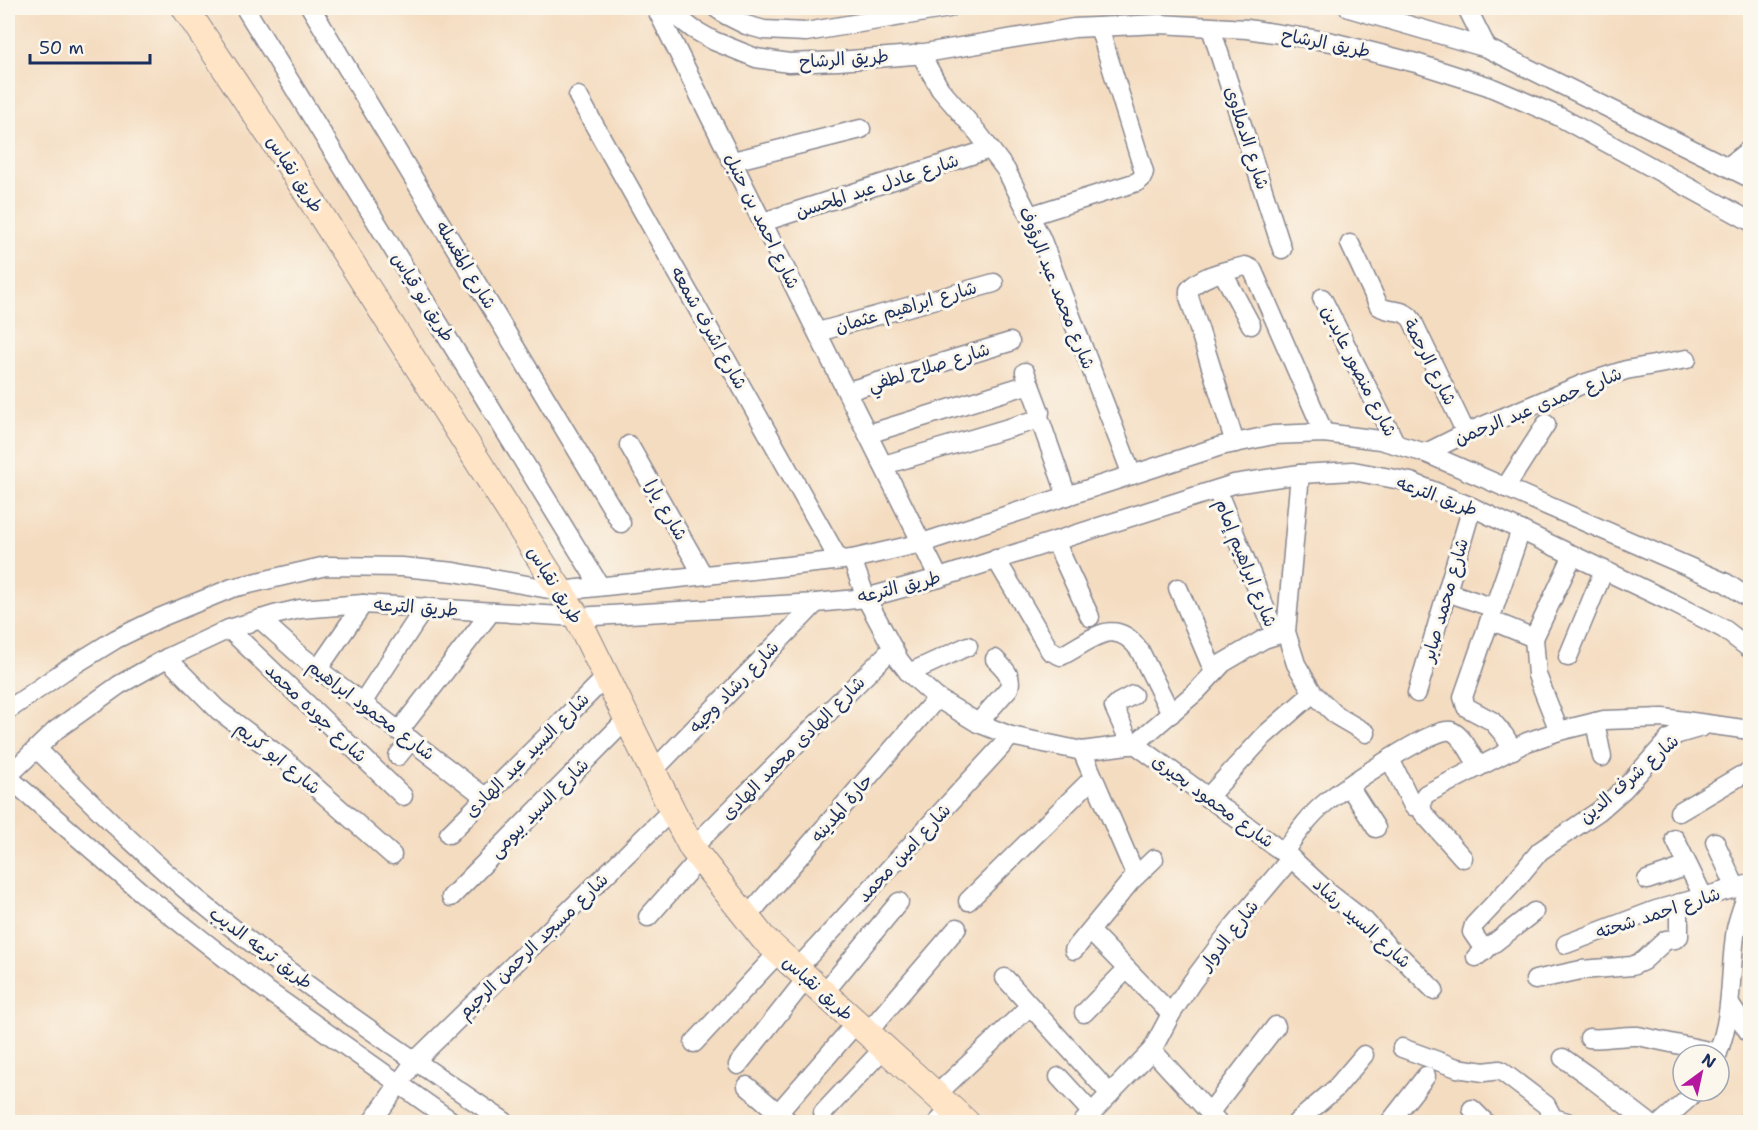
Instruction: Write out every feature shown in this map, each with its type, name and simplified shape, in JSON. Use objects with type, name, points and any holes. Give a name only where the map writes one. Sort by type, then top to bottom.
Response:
[{"type":"street","name":"طريق نقباس","points":[[185,8],[284,157],[577,617],[626,720],[696,853],[746,918],[778,953],[869,1035],[948,1112]]},
{"type":"street","name":"طريق نو قياس","points":[[245,8],[600,586]]},
{"type":"street","name":"شارع المغسله","points":[[310,8],[621,523]]},
{"type":"street","name":"شارع احمد بن حنبل","points":[[656,8],[939,578]]},
{"type":"street","name":"طريق الرشاح","points":[[666,8],[714,41],[756,58],[789,63],[920,53],[1063,30],[1160,24],[1247,28],[1332,42],[1416,63],[1488,86],[1558,116],[1750,221]]},
{"type":"street","points":[[716,8],[746,25],[764,30],[806,32],[949,8]]},
{"type":"street","points":[[1349,8],[1380,15],[1487,48],[1750,178]]},
{"type":"street","points":[[1467,8],[1487,48]]},
{"type":"street","points":[[1029,216],[1137,182],[1142,178],[1144,172],[1099,27]]},
{"type":"street","name":"شارع الدملاوى","points":[[1211,28],[1282,249]]},
{"type":"street","name":"شارع محمد عبد الرؤوف","points":[[920,53],[940,89],[1006,170],[1041,238],[1132,475]]},
{"type":"street","name":"شارع اشرف شمعه","points":[[578,96],[845,559],[899,660],[909,673],[938,698],[978,723],[1011,736],[1082,751],[1133,745]]},
{"type":"street","points":[[733,161],[861,129]]},
{"type":"street","name":"شارع عادل عبد المحسن","points":[[763,222],[990,149]]},
{"type":"street","points":[[1729,166],[1750,149]]},
{"type":"street","name":"شارع الرحمة","points":[[1350,244],[1379,306],[1388,311],[1402,310],[1412,320],[1466,433]]},
{"type":"street","points":[[1235,443],[1188,290],[1202,279],[1245,266],[1252,269],[1254,273],[1324,433]]},
{"type":"street","points":[[1229,271],[1251,325]]},
{"type":"street","name":"شارع ابراهيم عثمان","points":[[818,332],[994,283]]},
{"type":"street","name":"شارع منصور عابدين","points":[[1322,298],[1396,444]]},
{"type":"street","name":"شارع صلاح لطفي","points":[[848,392],[1010,342]]},
{"type":"street","name":"شارع حمدى عبد الرحمن","points":[[1426,453],[1466,433],[1582,384],[1626,370],[1687,359]]},
{"type":"street","points":[[868,434],[1028,378],[1067,496]]},
{"type":"street","points":[[884,465],[1032,423],[1039,417]]},
{"type":"street","points":[[1505,488],[1546,424]]},
{"type":"street","name":"طريق الترعه","points":[[8,710],[64,671],[116,639],[159,618],[232,588],[284,575],[326,566],[402,567],[454,572],[560,591],[845,559],[922,543],[1235,443],[1274,435],[1324,433],[1380,440],[1426,453],[1726,583],[1750,599]]},
{"type":"street","name":"شارع يارا","points":[[629,445],[703,575]]},
{"type":"street","name":"طريق الترعه","points":[[8,777],[56,730],[93,702],[168,658],[229,629],[300,609],[363,604],[577,617],[866,598],[939,578],[1234,484],[1300,474],[1353,471],[1412,483],[1472,507],[1604,570],[1724,629],[1750,649]]},
{"type":"street","points":[[1133,695],[1114,707],[1133,745],[1171,714],[1223,663],[1246,649],[1281,634],[1300,474]]},
{"type":"street","name":"شارع ابراهيم إمام","points":[[1216,490],[1281,634],[1313,693],[1337,716],[1366,733]]},
{"type":"street","name":"شارع محمد صابر","points":[[1417,693],[1472,507]]},
{"type":"street","points":[[1513,750],[1492,721],[1466,707],[1462,697],[1521,530]]},
{"type":"street","points":[[1055,541],[1090,617]]},
{"type":"street","points":[[1559,731],[1537,675],[1534,638],[1573,555]]},
{"type":"street","points":[[996,559],[1050,651],[1061,656],[1099,633],[1110,632],[1126,637],[1134,642],[1171,714]]},
{"type":"street","points":[[1568,657],[1604,570]]},
{"type":"street","points":[[1178,588],[1214,672]]},
{"type":"street","points":[[1447,592],[1534,638]]},
{"type":"street","name":"شارع رشاد وجيه","points":[[653,771],[816,603]]},
{"type":"street","points":[[318,669],[363,604]]},
{"type":"street","points":[[362,703],[425,608]]},
{"type":"street","name":"شارع جوده محمد","points":[[398,756],[405,736],[491,612]]},
{"type":"street","name":"شارع محمود ابراهيم","points":[[260,619],[318,669],[485,797]]},
{"type":"street","name":"شارع جوده محمد","points":[[229,629],[403,796]]},
{"type":"street","points":[[909,673],[968,646]]},
{"type":"street","name":"شارع الهادى محمد الهادى","points":[[648,917],[696,853],[894,648]]},
{"type":"street","name":"شارع ابو كريم","points":[[168,658],[218,710],[285,760],[392,855]]},
{"type":"street","points":[[978,723],[1009,688],[1011,682],[1010,676],[995,659]]},
{"type":"street","name":"شارع السيد عبد الهادى","points":[[448,834],[606,677]]},
{"type":"street","points":[[1207,798],[1265,735],[1313,693]]},
{"type":"street","name":"حارة المدينه","points":[[746,918],[938,698]]},
{"type":"street","points":[[1420,800],[1513,750],[1559,731],[1595,722],[1615,718],[1663,718],[1750,730]]},
{"type":"street","name":"شارع السيد بيومى","points":[[451,897],[626,720]]},
{"type":"street","points":[[1595,722],[1602,757]]},
{"type":"street","name":"شارع شرف الدين","points":[[1534,912],[1480,954],[1472,932],[1474,925],[1540,851],[1624,789],[1669,739],[1678,734],[1710,725]]},
{"type":"street","name":"شارع الدوار","points":[[1088,1118],[1152,1050],[1170,1014],[1287,855],[1302,827],[1323,804],[1390,759],[1446,729],[1458,734],[1479,767]]},
{"type":"street","name":"شارع امين محمد","points":[[809,981],[1011,736]]},
{"type":"street","name":"شارع محمود بحيرى","points":[[1133,745],[1287,855]]},
{"type":"street","name":"طريق ترعه الديب","points":[[37,749],[123,834],[203,904],[413,1064],[505,1122]]},
{"type":"street","points":[[1082,751],[1136,876]]},
{"type":"street","points":[[1390,759],[1420,800],[1423,798],[1421,806],[1424,813],[1463,858]]},
{"type":"street","points":[[1678,812],[1740,776],[1750,773]]},
{"type":"street","name":"طريق ترعه الديب","points":[[8,777],[150,900],[262,987],[453,1122]]},
{"type":"street","points":[[968,902],[1093,778]]},
{"type":"street","points":[[1349,786],[1376,828]]},
{"type":"street","name":"شارع مسجد الرحمن الرحيم","points":[[372,1122],[413,1064],[672,810]]},
{"type":"street","points":[[1675,839],[1703,896]]},
{"type":"street","points":[[1715,842],[1746,885],[1732,961],[1731,1006],[1720,1043]]},
{"type":"street","name":"شارع السيد رشاد","points":[[1287,855],[1329,893],[1365,921],[1390,949],[1434,990]]},
{"type":"street","points":[[1074,950],[1136,876],[1154,859]]},
{"type":"street","points":[[1647,880],[1688,866]]},
{"type":"street","name":"شارع احمد شحته","points":[[1566,944],[1679,903],[1746,885]]},
{"type":"street","points":[[738,1065],[809,981],[899,902]]},
{"type":"street","points":[[1536,980],[1581,970],[1627,967],[1643,961],[1666,940],[1679,936],[1679,903]]},
{"type":"street","points":[[747,1086],[783,1118],[869,1035],[957,928]]},
{"type":"street","points":[[1090,931],[1170,1014]]},
{"type":"street","points":[[694,1043],[778,953]]},
{"type":"street","points":[[1083,1013],[1127,969]]},
{"type":"street","points":[[1005,978],[1110,1094]]},
{"type":"street","points":[[948,1112],[1030,1006]]},
{"type":"street","points":[[1731,1006],[1750,1034]]},
{"type":"street","points":[[1152,1050],[1214,1117],[1276,1026]]},
{"type":"street","points":[[823,1113],[869,1035]]},
{"type":"street","points":[[1589,1038],[1603,1040],[1629,1035],[1671,1044]]},
{"type":"street","points":[[1402,1048],[1457,1068],[1484,1072],[1500,1070],[1546,1105],[1553,1118],[1567,1122]]},
{"type":"street","points":[[1297,1122],[1335,1089],[1364,1055]]},
{"type":"street","points":[[1563,1058],[1648,1122]]},
{"type":"street","points":[[1390,1122],[1426,1076]]},
{"type":"street","points":[[1059,1077],[1088,1118]]},
{"type":"street","points":[[1669,1120],[1684,1103]]},
{"type":"street","points":[[1472,1109],[1485,1122]]},
{"type":"street","points":[[1747,1122],[1750,1118]]}]
